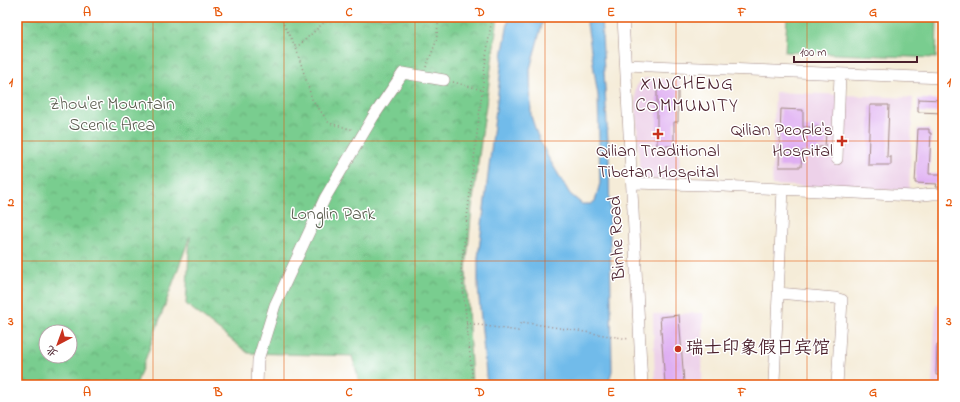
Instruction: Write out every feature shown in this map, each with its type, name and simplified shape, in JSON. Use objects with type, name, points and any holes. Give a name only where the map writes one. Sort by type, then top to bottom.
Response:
[{"type":"street","name":"Binhe Road","points":[[623,17],[633,183],[642,385]]},
{"type":"street","points":[[626,65],[943,78]]},
{"type":"street","points":[[257,385],[258,360],[275,305],[325,198],[364,133],[403,74],[444,80]]},
{"type":"street","points":[[837,158],[840,74]]},
{"type":"street","points":[[633,183],[705,185],[913,196],[943,194]]},
{"type":"street","points":[[774,381],[783,189]]},
{"type":"street","points":[[778,294],[835,298],[842,300],[837,385]]},
{"type":"path","points":[[280,17],[296,48],[312,99],[329,123],[364,133]]},
{"type":"path","points":[[296,48],[330,17]]},
{"type":"path","points":[[423,76],[436,42],[439,17]]},
{"type":"path","points":[[473,385],[461,268],[492,17]]},
{"type":"path","points":[[444,80],[482,90]]},
{"type":"path","points":[[466,323],[518,331],[522,322],[625,339]]},
{"type":"shaded area","name":"Qilian Traditional Tibetan Hospital","points":[[645,78],[680,80],[679,180],[640,179],[635,89]]},
{"type":"shaded area","name":"Qilian People's Hospital","points":[[775,92],[913,98],[909,191],[772,185]]},
{"type":"shaded area","points":[[936,304],[943,304],[943,385],[932,385]]},
{"type":"shaded area","name":"瑞士印象假日宾馆","points":[[703,313],[702,385],[655,385],[653,314]]},
{"type":"green space","name":"Longlin Park","points":[[17,17],[498,17],[472,207],[466,270],[472,385],[368,385],[360,383],[352,356],[248,353],[186,304],[190,236],[136,385],[17,385]]},
{"type":"green space","points":[[787,17],[937,17],[936,58],[785,52]]},
{"type":"water","points":[[509,17],[544,17],[530,69],[531,116],[537,134],[548,157],[570,194],[582,204],[591,204],[595,201],[600,183],[598,96],[586,17],[601,17],[609,160],[612,371],[608,385],[487,385],[478,287],[478,258],[503,51]]},
{"type":"building","points":[[657,89],[678,89],[678,122],[674,122],[674,146],[657,146]]},
{"type":"building","points":[[918,99],[943,100],[943,113],[918,112]]},
{"type":"building","points":[[870,105],[889,105],[887,157],[891,157],[891,165],[868,165]]},
{"type":"building","points":[[781,109],[803,110],[803,127],[819,127],[819,133],[826,133],[825,147],[819,147],[818,152],[802,151],[801,167],[779,167]]},
{"type":"building","points":[[918,129],[929,129],[929,133],[931,133],[929,174],[943,174],[943,187],[936,187],[937,184],[915,183]]},
{"type":"building","points":[[679,315],[684,383],[665,384],[660,317]]},
{"type":"building","points":[[937,345],[943,345],[943,375],[936,375]]},
{"type":"place","name":"Qilian Traditional Tibetan Hospital","points":[[658,134]]},
{"type":"place","name":"Qilian People's Hospital","points":[[842,141]]},
{"type":"place","name":"瑞士印象假日宾馆","points":[[678,349]]},
{"type":"district","name":"XINCHENG COMMUNITY","points":[[687,95]]},
{"type":"park label","name":"Zhou'er Mountain Scenic Area","points":[[112,115]]}]
